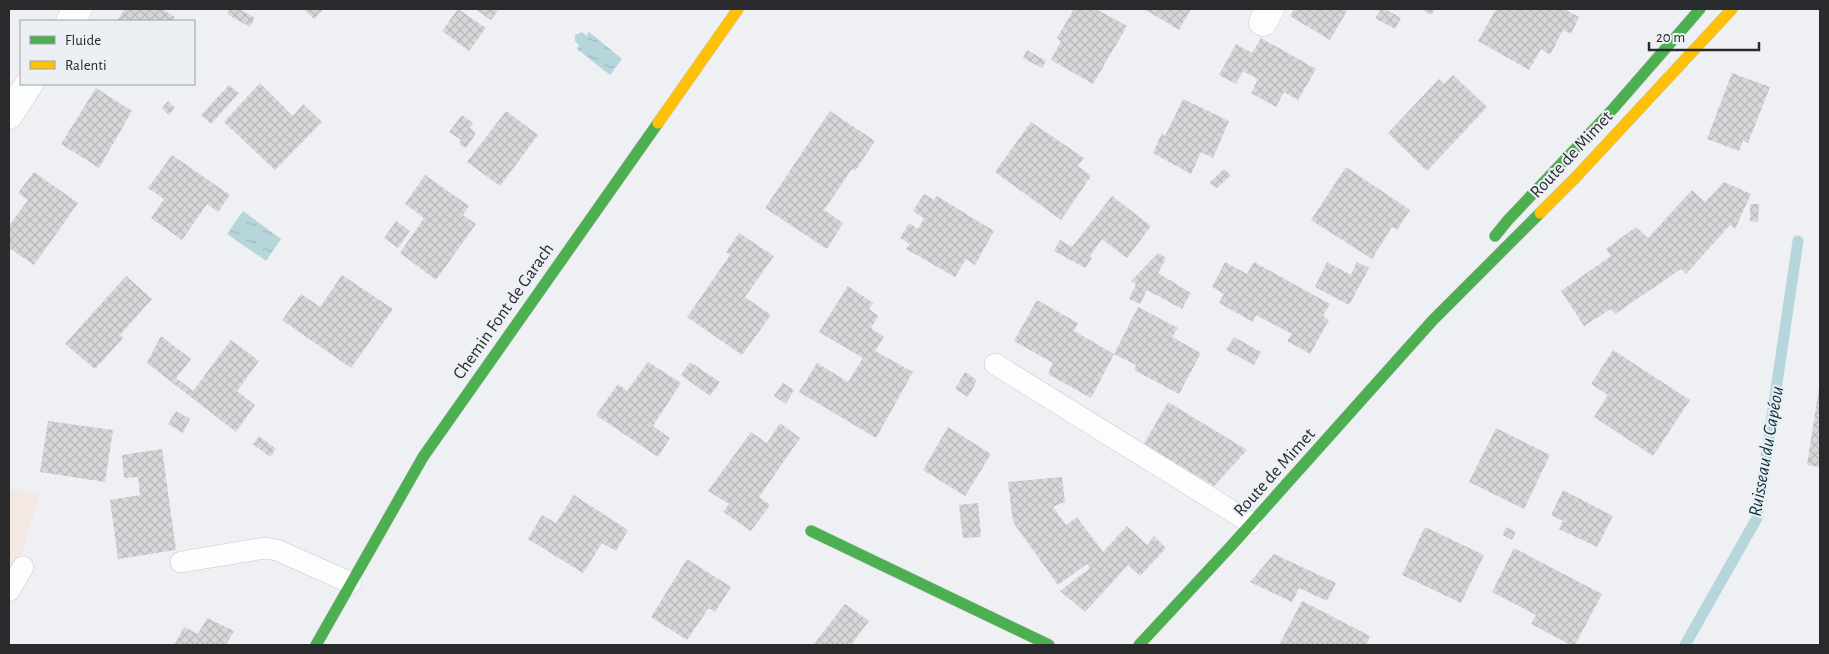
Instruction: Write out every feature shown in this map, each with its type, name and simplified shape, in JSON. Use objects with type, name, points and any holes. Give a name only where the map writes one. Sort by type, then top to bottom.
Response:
[{"type":"street","points":[[71,20],[78,9]]},
{"type":"street","name":"Chemin Font de Garach","points":[[316,645],[423,456],[738,9]]},
{"type":"street","name":"Route de Mimet","points":[[1490,243],[1508,220],[1612,110],[1700,9]]},
{"type":"street","name":"Route de Mimet","points":[[1139,645],[1251,524],[1433,320],[1576,177],[1732,9]]},
{"type":"street","points":[[9,115],[28,85]]},
{"type":"street","name":"Route de Mimet","points":[[1433,320],[1479,258]]},
{"type":"street","points":[[811,531],[1049,645]]},
{"type":"lane","points":[[995,364],[1251,524]]},
{"type":"lane","points":[[181,562],[265,548],[277,550],[351,583]]},
{"type":"lane","points":[[9,591],[23,567]]},
{"type":"shaded area","points":[[9,489],[40,494],[9,595]]},
{"type":"water","points":[[582,32],[586,36],[589,32],[622,59],[610,75],[577,49],[579,45],[575,41],[575,35]]},
{"type":"water","points":[[243,211],[281,239],[266,261],[227,234]]},
{"type":"building","points":[[125,9],[162,9],[175,17],[173,20],[118,20]]},
{"type":"building","points":[[230,9],[239,9],[255,18],[250,27],[227,14]]},
{"type":"building","points":[[304,9],[324,9],[314,19]]},
{"type":"building","points":[[458,9],[486,28],[469,51],[442,31]]},
{"type":"building","points":[[475,9],[499,9],[491,20]]},
{"type":"building","points":[[1074,9],[1096,9],[1127,26],[1093,84],[1051,60],[1061,41],[1057,38]]},
{"type":"building","points":[[1144,9],[1191,9],[1179,30]]},
{"type":"building","points":[[1294,9],[1348,9],[1330,40],[1290,16]]},
{"type":"building","points":[[1381,9],[1385,9],[1401,18],[1395,29],[1375,18]]},
{"type":"building","points":[[1421,9],[1435,9],[1431,15]]},
{"type":"building","points":[[1496,9],[1564,9],[1579,17],[1571,34],[1563,30],[1550,55],[1541,49],[1529,70],[1478,41]]},
{"type":"building","points":[[1261,38],[1316,69],[1298,100],[1284,92],[1276,107],[1251,93],[1258,79],[1243,71],[1236,84],[1219,75],[1236,44],[1252,53]]},
{"type":"building","points":[[1027,50],[1046,61],[1042,68],[1023,58]]},
{"type":"building","points":[[1732,73],[1770,87],[1748,143],[1743,141],[1739,151],[1707,139]]},
{"type":"building","points":[[1453,75],[1487,107],[1427,171],[1388,133],[1439,79],[1444,84]]},
{"type":"building","points":[[260,83],[293,116],[303,104],[322,122],[275,170],[224,122]]},
{"type":"building","points":[[229,85],[239,93],[211,124],[201,115]]},
{"type":"building","points":[[96,88],[132,111],[99,168],[61,144]]},
{"type":"building","points":[[1183,99],[1229,121],[1213,158],[1201,152],[1191,174],[1153,153],[1162,133],[1165,136]]},
{"type":"building","points":[[168,101],[175,108],[169,115],[162,108]]},
{"type":"building","points":[[506,111],[538,135],[500,186],[467,162]]},
{"type":"building","points":[[830,111],[875,141],[855,171],[852,169],[824,210],[843,223],[827,249],[765,208]]},
{"type":"building","points":[[462,115],[473,123],[470,128],[476,133],[466,148],[459,144],[461,140],[449,132]]},
{"type":"building","points":[[1031,122],[1084,158],[1078,166],[1091,176],[1061,220],[995,172]]},
{"type":"building","points":[[172,155],[230,195],[218,212],[207,204],[182,240],[151,218],[164,199],[148,188]]},
{"type":"building","points":[[1346,167],[1410,210],[1397,230],[1392,227],[1372,259],[1311,220]]},
{"type":"building","points":[[1224,169],[1231,175],[1217,188],[1209,183]]},
{"type":"building","points":[[34,172],[78,203],[34,265],[9,248],[9,226],[28,200],[18,193]]},
{"type":"building","points":[[425,175],[469,206],[463,215],[476,224],[436,280],[400,253],[424,218],[405,204]]},
{"type":"building","points":[[1724,182],[1751,194],[1735,229],[1730,225],[1686,274],[1681,269],[1615,314],[1611,309],[1584,326],[1561,291],[1611,256],[1606,249],[1636,227],[1648,238],[1692,190],[1705,202]]},
{"type":"building","points":[[924,194],[934,200],[937,196],[994,231],[975,265],[966,259],[955,277],[906,249],[910,244],[900,238],[909,223],[918,229],[924,218],[913,211]]},
{"type":"building","points":[[1112,196],[1151,226],[1127,258],[1102,239],[1090,256],[1092,258],[1085,268],[1054,251],[1060,240],[1072,247]]},
{"type":"building","points":[[1750,204],[1759,204],[1758,222],[1750,221]]},
{"type":"building","points":[[396,221],[410,231],[398,248],[384,238]]},
{"type":"building","points":[[739,233],[774,256],[745,297],[771,315],[742,355],[687,317],[730,255],[726,252]]},
{"type":"building","points":[[1158,253],[1166,258],[1158,273],[1191,293],[1182,309],[1147,290],[1140,304],[1129,299],[1136,284],[1131,281]]},
{"type":"building","points":[[1225,262],[1247,274],[1254,262],[1330,304],[1323,316],[1329,320],[1310,354],[1287,341],[1292,334],[1256,315],[1253,322],[1219,303],[1224,294],[1212,287]]},
{"type":"building","points":[[1327,262],[1351,275],[1357,262],[1369,268],[1349,305],[1315,287]]},
{"type":"building","points":[[342,275],[393,309],[351,368],[282,320],[301,294],[320,307]]},
{"type":"building","points":[[126,276],[152,299],[120,335],[123,338],[95,369],[65,344]]},
{"type":"building","points":[[848,286],[873,303],[869,309],[878,316],[871,328],[884,337],[875,351],[913,372],[876,438],[799,392],[817,363],[848,382],[863,358],[819,332]]},
{"type":"building","points":[[1037,300],[1078,323],[1074,331],[1114,354],[1091,398],[1048,374],[1053,363],[1014,341]]},
{"type":"building","points":[[1138,307],[1178,328],[1172,337],[1201,353],[1179,394],[1134,370],[1136,365],[1114,354]]},
{"type":"building","points":[[161,336],[191,359],[176,378],[193,391],[231,340],[259,361],[237,391],[255,405],[236,432],[147,363]]},
{"type":"building","points":[[1234,337],[1261,352],[1254,365],[1226,350]]},
{"type":"building","points":[[1613,350],[1690,400],[1653,456],[1594,417],[1608,395],[1591,384]]},
{"type":"building","points":[[648,362],[681,383],[653,426],[670,438],[658,457],[596,415],[618,384],[627,391]]},
{"type":"building","points":[[690,362],[720,382],[710,396],[681,375]]},
{"type":"building","points":[[965,372],[977,380],[968,397],[955,389]]},
{"type":"building","points":[[783,383],[794,390],[786,404],[774,396]]},
{"type":"building","points":[[1820,388],[1820,467],[1807,465]]},
{"type":"building","points":[[1168,402],[1247,450],[1214,486],[1144,444]]},
{"type":"building","points":[[176,411],[190,419],[183,433],[168,424]]},
{"type":"building","points":[[48,421],[113,430],[105,482],[40,472]]},
{"type":"building","points":[[780,423],[800,438],[759,497],[770,505],[751,531],[723,512],[729,504],[708,491],[751,432],[767,443]]},
{"type":"building","points":[[948,427],[991,454],[965,496],[923,470]]},
{"type":"building","points":[[1496,428],[1550,455],[1524,509],[1469,482]]},
{"type":"building","points":[[259,436],[276,449],[270,457],[253,444]]},
{"type":"building","points":[[162,449],[176,550],[118,559],[110,500],[140,495],[138,477],[124,478],[122,455]]},
{"type":"building","points":[[1062,477],[1065,502],[1053,507],[1066,525],[1077,517],[1103,552],[1127,526],[1147,545],[1154,536],[1166,548],[1140,576],[1128,565],[1085,612],[1060,591],[1090,568],[1087,564],[1058,585],[1013,522],[1008,482]]},
{"type":"building","points":[[1563,490],[1613,516],[1597,547],[1559,529],[1563,521],[1551,515]]},
{"type":"building","points":[[574,495],[628,530],[616,551],[602,543],[583,573],[528,539],[542,515],[556,523]]},
{"type":"building","points":[[978,503],[981,537],[963,538],[959,505]]},
{"type":"building","points":[[1425,527],[1484,555],[1461,603],[1402,575]]},
{"type":"building","points":[[1506,527],[1516,532],[1512,540],[1503,535]]},
{"type":"building","points":[[1514,548],[1602,594],[1575,645],[1571,645],[1531,624],[1536,615],[1492,592]]},
{"type":"building","points":[[1274,554],[1336,583],[1327,601],[1299,588],[1292,602],[1250,582]]},
{"type":"building","points":[[687,559],[731,587],[715,612],[709,608],[687,640],[651,617]]},
{"type":"building","points":[[1302,601],[1370,636],[1366,645],[1279,645]]},
{"type":"building","points":[[845,604],[869,621],[851,645],[813,645]]},
{"type":"building","points":[[207,618],[234,631],[226,645],[174,645],[184,627],[198,634]]},
{"type":"waterway","name":"Ruisseau du Capéou","points":[[1685,645],[1757,518],[1798,241]]},
{"type":"traffic: fast","points":[[1495,236],[1612,110],[1700,9]]},
{"type":"traffic: fast","points":[[316,645],[423,457],[658,123]]},
{"type":"traffic: fast","points":[[1139,645],[1231,546],[1433,320],[1540,213]]},
{"type":"traffic: fast","points":[[811,531],[1049,645]]},
{"type":"traffic: slow","points":[[658,123],[738,9]]},
{"type":"traffic: slow","points":[[1540,213],[1576,177],[1732,9]]}]
